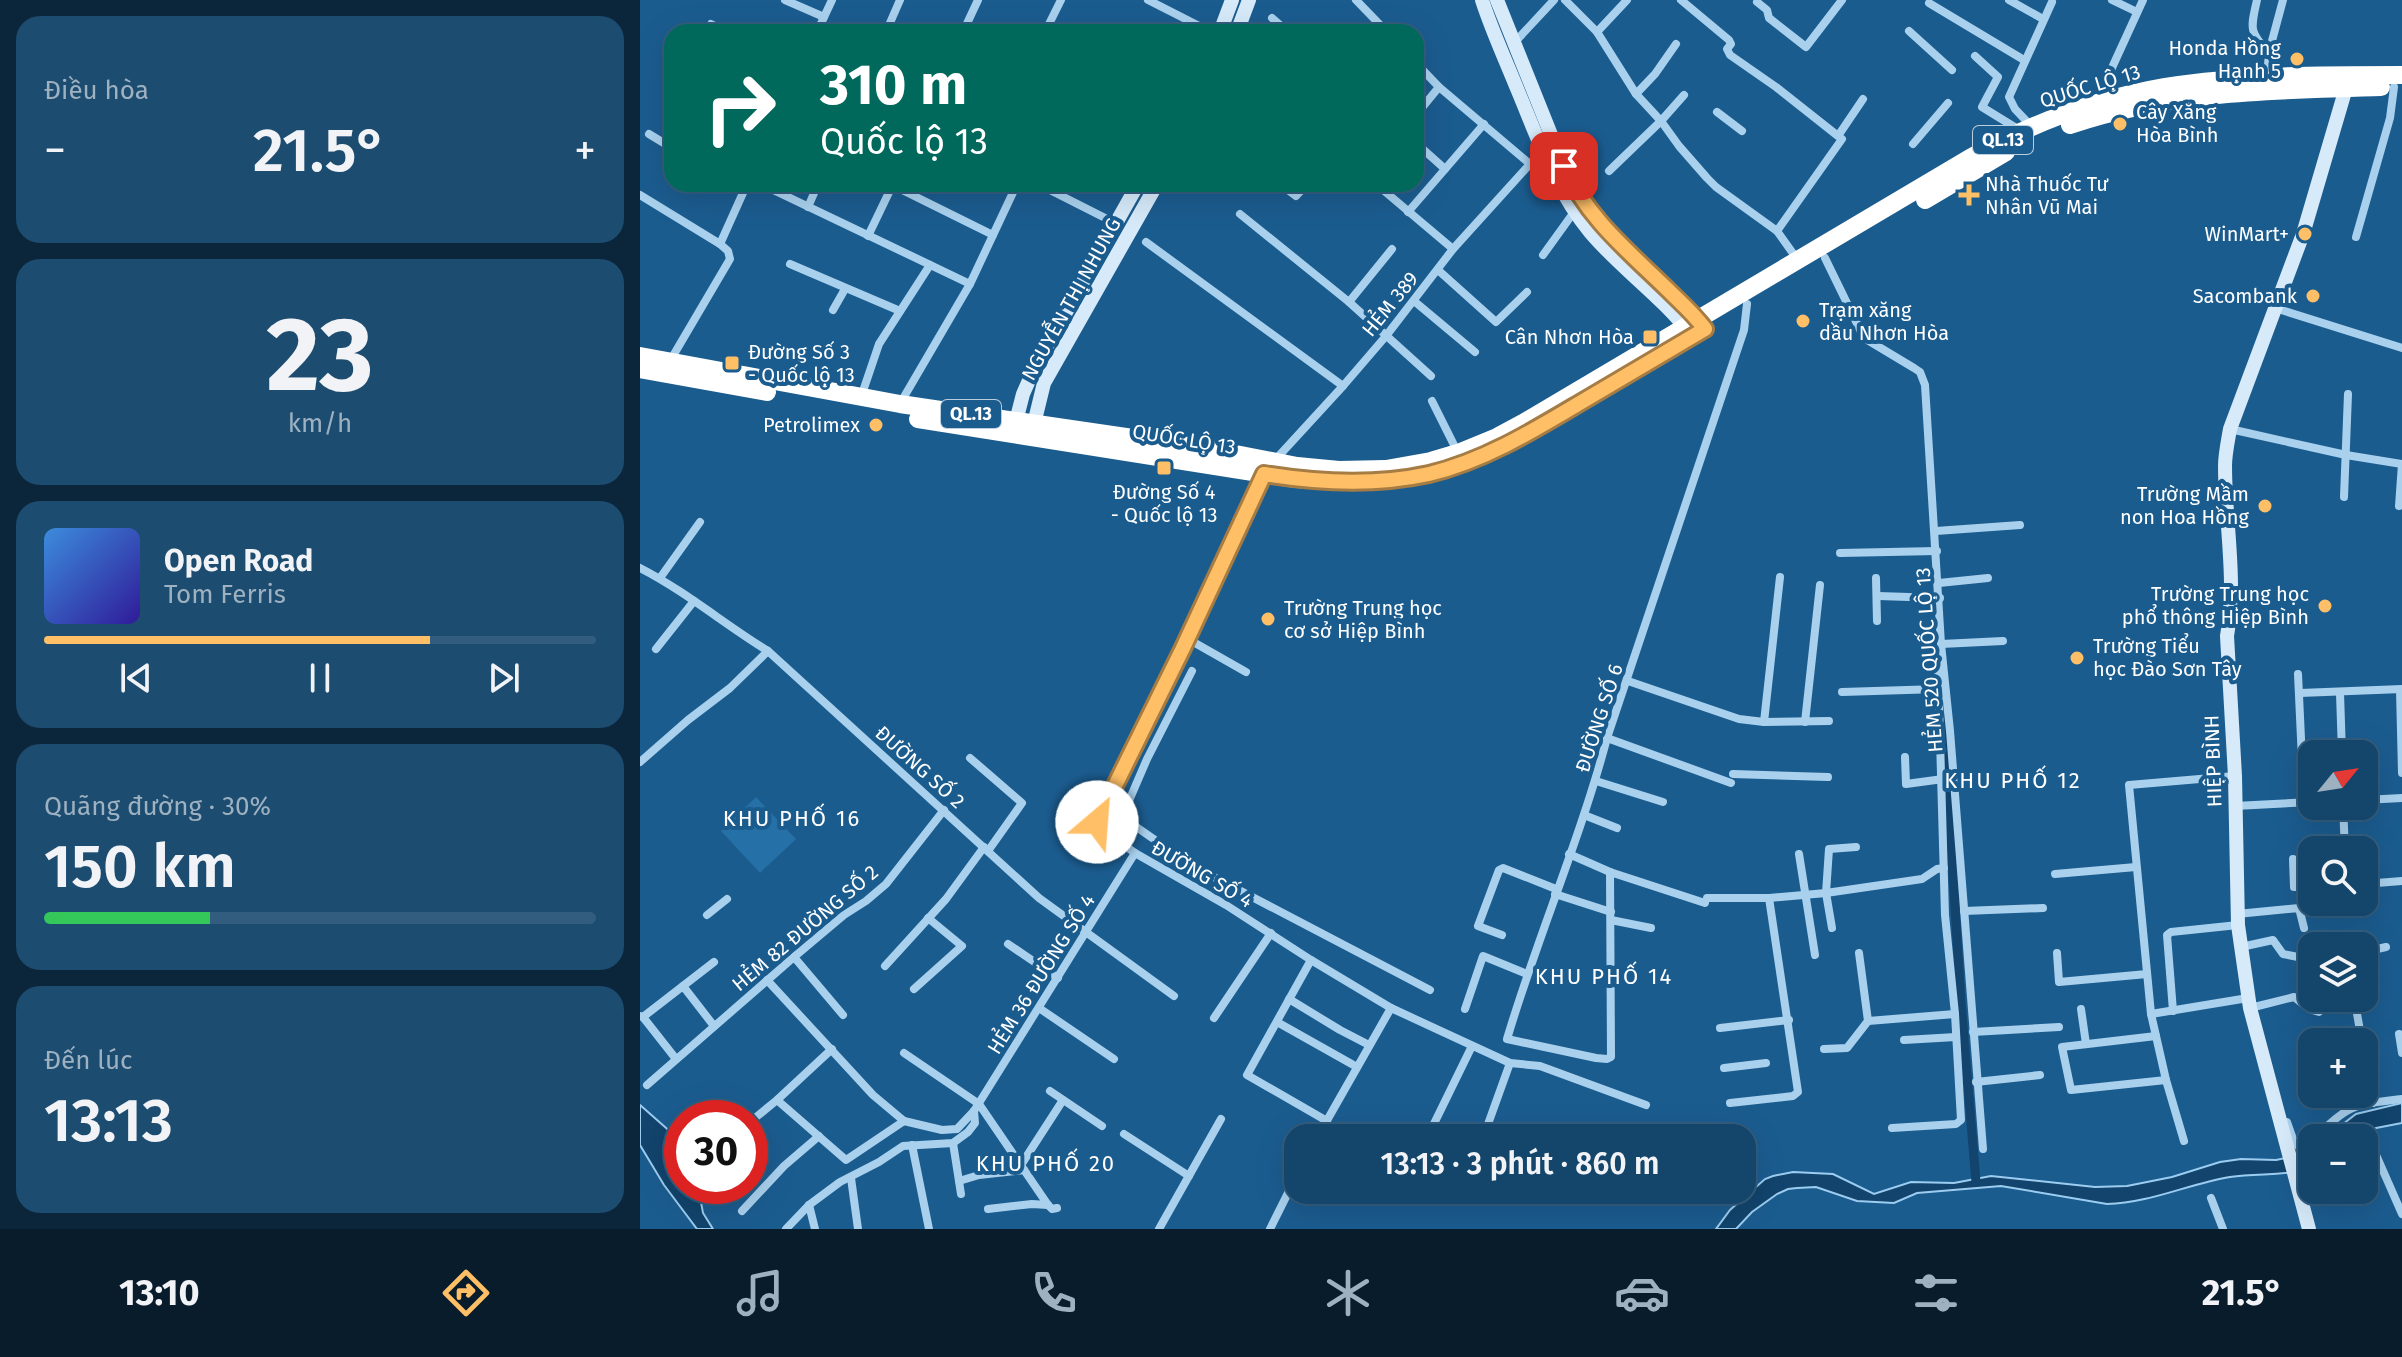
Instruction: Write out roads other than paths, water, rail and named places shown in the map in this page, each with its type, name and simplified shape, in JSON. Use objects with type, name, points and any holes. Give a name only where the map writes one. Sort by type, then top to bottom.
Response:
[{"type":"highway","name":"QUỐC LỘ 13","points":[[640,356],[668,366],[857,409],[1024,429],[1268,468],[1296,479],[1360,483],[1428,474],[1463,464],[1529,432],[1798,260],[1970,158],[2026,129],[2100,102],[2162,88],[2267,79],[2399,83]]},
{"type":"highway","name":"QUỐC LỘ 13","points":[[1268,468],[1297,466],[1361,470],[1408,466],[1458,453],[1497,437],[1695,328],[1747,304],[2008,151],[2045,133],[2087,119],[2196,97],[2346,82]]},
{"type":"highway","name":"QUỐC LỘ 13","points":[[640,369],[668,366],[861,397],[1024,429]]},
{"type":"street","points":[[785,0],[824,17]]},
{"type":"street","points":[[821,24],[832,0]]},
{"type":"street","points":[[890,24],[900,0]]},
{"type":"street","points":[[967,24],[978,0]]},
{"type":"street","points":[[1049,24],[1061,0]]},
{"type":"street","points":[[1148,0],[1195,24]]},
{"type":"street","points":[[1223,24],[1232,0]]},
{"type":"street","points":[[1240,24],[1249,0]]},
{"type":"street","points":[[1356,0],[1379,24]]},
{"type":"street","points":[[1482,0],[1546,157],[1574,212],[1604,247],[1695,328]]},
{"type":"street","points":[[1497,0],[1558,152],[1579,195],[1695,328]]},
{"type":"street","points":[[1514,43],[1554,0]]},
{"type":"street","points":[[1565,0],[1597,32],[1636,94],[1679,146],[1716,187],[1777,231],[1798,260]]},
{"type":"street","points":[[1597,32],[1627,0]]},
{"type":"street","points":[[1682,0],[1729,40],[1731,44],[1727,49],[1730,55],[1840,138]]},
{"type":"street","points":[[1757,2],[1767,10],[1769,18],[1806,47],[1842,0]]},
{"type":"street","points":[[2009,0],[2043,19]]},
{"type":"street","points":[[2112,0],[2137,12]]},
{"type":"street","points":[[2100,102],[2105,83],[2143,0]]},
{"type":"street","points":[[2257,0],[2251,27],[2269,52]]},
{"type":"street","points":[[2267,79],[2269,52],[2283,0]]},
{"type":"street","points":[[2026,129],[2009,97],[2052,2]]},
{"type":"street","points":[[1929,3],[2024,60]]},
{"type":"street","points":[[1272,18],[1279,24]]},
{"type":"street","points":[[1909,31],[1952,70]]},
{"type":"street","points":[[1636,94],[1676,44]]},
{"type":"street","points":[[1975,56],[1998,77],[1982,107],[2026,129]]},
{"type":"street","points":[[1424,71],[1530,164],[1546,157]]},
{"type":"street","name":"HIỆP BÌNH","points":[[2308,1225],[2249,1003],[2238,920],[2235,776],[2227,636],[2231,571],[2225,463],[2230,429],[2303,234],[2346,82]]},
{"type":"street","points":[[2356,237],[2399,83]]},
{"type":"street","points":[[1424,105],[1439,87]]},
{"type":"street","points":[[1609,171],[1684,95]]},
{"type":"street","points":[[1777,231],[1863,99]]},
{"type":"street","points":[[1913,144],[1948,103]]},
{"type":"street","points":[[1717,112],[1742,131]]},
{"type":"street","points":[[1408,212],[1484,124]]},
{"type":"street","points":[[649,134],[664,143]]},
{"type":"street","points":[[1424,150],[1445,169]]},
{"type":"street","name":"HẺM 389","points":[[1268,468],[1343,386],[1453,249],[1530,164]]},
{"type":"street","points":[[720,244],[744,192]]},
{"type":"street","points":[[777,192],[970,284]]},
{"type":"street","points":[[808,207],[815,192]]},
{"type":"street","points":[[868,236],[888,192]]},
{"type":"street","points":[[908,192],[993,235]]},
{"type":"street","points":[[900,404],[970,284],[1013,192]]},
{"type":"street","points":[[1054,192],[1132,231]]},
{"type":"street","name":"NGUYỄN THỊ NHUNG","points":[[1024,429],[1023,394],[1034,369],[1134,192]]},
{"type":"street","name":"NGUYỄN THỊ NHUNG","points":[[1024,429],[1044,383],[1153,192]]},
{"type":"street","points":[[1385,192],[1453,249]]},
{"type":"street","points":[[640,195],[728,251],[729,264],[668,366]]},
{"type":"street","points":[[1543,255],[1574,212]]},
{"type":"street","points":[[1240,214],[1349,302],[1431,376]]},
{"type":"street","points":[[1146,242],[1343,386]]},
{"type":"street","points":[[1349,302],[1392,249]]},
{"type":"street","name":"HẺM 520 QUỐC LỘ 13","points":[[1825,258],[1864,338],[1914,368],[1924,378],[1941,644],[1983,1149]]},
{"type":"street","points":[[790,264],[900,311]]},
{"type":"street","points":[[861,397],[879,344],[930,265]]},
{"type":"street","points":[[1438,270],[1496,322],[1527,292]]},
{"type":"street","points":[[833,310],[845,289]]},
{"type":"street","points":[[1414,301],[1475,352]]},
{"type":"street","name":"ĐƯỜNG SỐ 6","points":[[1611,916],[1611,1057],[1596,1058],[1507,1039],[1596,781],[1607,738],[1744,330],[1747,304]]},
{"type":"street","points":[[2275,308],[2402,348]]},
{"type":"street","points":[[2344,497],[2348,394]]},
{"type":"street","points":[[1432,401],[1458,453]]},
{"type":"street","points":[[2230,429],[2402,464],[2399,506]]},
{"type":"street","name":"ĐƯỜNG SỐ 4","points":[[1268,468],[1097,825],[1135,853],[1226,905],[1391,1008],[1510,1063],[1540,1066],[1646,1105]]},
{"type":"street","points":[[660,578],[700,522]]},
{"type":"street","points":[[1936,531],[2020,525]]},
{"type":"street","points":[[1840,553],[1937,551]]},
{"type":"street","name":"ĐƯỜNG SỐ 2","points":[[640,568],[660,578],[768,651],[1039,898],[1174,996]]},
{"type":"street","points":[[1764,722],[1780,577]]},
{"type":"street","points":[[1876,578],[1877,621]]},
{"type":"street","points":[[1939,583],[1988,578]]},
{"type":"street","points":[[1805,722],[1820,585]]},
{"type":"street","points":[[1878,596],[1940,598]]},
{"type":"street","points":[[656,649],[694,601]]},
{"type":"street","points":[[1188,639],[1246,672]]},
{"type":"street","points":[[1941,644],[2003,641]]},
{"type":"street","points":[[640,762],[730,688],[768,651]]},
{"type":"street","points":[[1892,1128],[1959,1123],[1961,1120],[1945,915],[1938,669],[1942,655]]},
{"type":"street","points":[[1192,671],[1147,759],[1122,817],[1191,865],[1430,990]]},
{"type":"street","points":[[2298,674],[2303,740]]},
{"type":"street","points":[[1628,681],[1739,719],[1764,722],[1829,721]]},
{"type":"street","points":[[1842,692],[1939,689]]},
{"type":"street","points":[[2300,693],[2401,690],[2402,773]]},
{"type":"street","points":[[2340,693],[2342,740]]},
{"type":"street","points":[[1607,738],[1732,778],[1828,777]]},
{"type":"street","points":[[1133,750],[1147,759]]},
{"type":"street","points":[[1905,757],[1906,784],[1943,779]]},
{"type":"street","points":[[885,966],[946,899],[1022,803],[970,758]]},
{"type":"street","points":[[2184,1141],[2151,1014],[2129,785],[2235,776]]},
{"type":"street","points":[[1596,781],[1663,802]]},
{"type":"street","points":[[2378,799],[2402,798]]},
{"type":"street","points":[[2235,806],[2298,803]]},
{"type":"street","name":"HẺM 82 ĐƯỜNG SỐ 2","points":[[647,1085],[794,957],[886,884],[944,810]]},
{"type":"street","points":[[1584,815],[1617,828]]},
{"type":"street","points":[[1832,928],[1826,893],[1829,849],[1856,847]]},
{"type":"street","name":"HẺM 36 ĐƯỜNG SỐ 4","points":[[904,1121],[942,1130],[957,1129],[976,1108],[1135,853]]},
{"type":"street","points":[[1569,854],[1610,872],[1706,901],[1826,893],[1922,879],[1944,868]]},
{"type":"street","points":[[1799,854],[1815,955]]},
{"type":"street","points":[[2293,859],[2294,887],[2298,887]]},
{"type":"street","points":[[2055,874],[2136,867]]},
{"type":"street","points":[[1502,935],[1477,923],[1499,870],[1503,868],[1611,916],[1651,928]]},
{"type":"street","points":[[1610,872],[1611,916]]},
{"type":"street","points":[[2378,883],[2402,881]]},
{"type":"street","points":[[1730,1103],[1797,1094],[1789,1020],[1769,898]]},
{"type":"street","points":[[707,915],[727,899]]},
{"type":"street","points":[[1964,911],[2043,908]]},
{"type":"street","points":[[2173,1011],[2167,935],[2171,932],[2299,908],[2304,928]]},
{"type":"street","points":[[914,989],[962,946],[928,918]]},
{"type":"street","points":[[1214,1018],[1271,933]]},
{"type":"street","points":[[2241,947],[2273,940],[2283,954],[2298,957]]},
{"type":"street","points":[[1008,944],[1058,978]]},
{"type":"street","points":[[2378,949],[2386,947]]},
{"type":"street","points":[[1824,1049],[1847,1048],[1868,1021],[1859,953]]},
{"type":"street","points":[[2057,953],[2059,982],[2147,974]]},
{"type":"street","points":[[1465,1009],[1483,956],[1527,974]]},
{"type":"street","points":[[794,957],[843,1015]]},
{"type":"street","points":[[1311,960],[1247,1075],[1327,1121]]},
{"type":"street","points":[[676,1059],[641,1016],[714,962]]},
{"type":"street","points":[[767,980],[873,1095],[904,1121],[846,1160],[777,1100]]},
{"type":"street","points":[[683,986],[714,1026]]},
{"type":"street","points":[[2151,1014],[2294,997],[2298,1000]]},
{"type":"street","points":[[1289,999],[1369,1045]]},
{"type":"street","points":[[1039,1008],[1114,1059]]},
{"type":"street","points":[[1325,1124],[1391,1008]]},
{"type":"street","points":[[2081,1009],[2086,1044]]},
{"type":"street","points":[[1868,1021],[1955,1014]]},
{"type":"street","points":[[1720,1028],[1789,1020]]},
{"type":"street","points":[[1277,1022],[1357,1067]]},
{"type":"street","points":[[1973,1032],[2059,1027]]},
{"type":"street","points":[[2399,1034],[2402,1053]]},
{"type":"street","points":[[2156,1036],[2062,1047],[2071,1090],[2166,1080]]},
{"type":"street","points":[[1904,1040],[1956,1037]]},
{"type":"street","points":[[1434,1124],[1472,1046]]},
{"type":"street","points":[[768,1107],[832,1049]]},
{"type":"street","points":[[904,1053],[976,1108],[1052,1206],[1032,1204],[988,1209]]},
{"type":"street","points":[[1488,1124],[1510,1063]]},
{"type":"street","points":[[1724,1068],[1766,1063]]},
{"type":"street","points":[[1976,1082],[2040,1075]]},
{"type":"street","points":[[2268,1080],[2275,1087],[2298,1146]]},
{"type":"street","points":[[1050,1091],[1102,1126]]},
{"type":"street","points":[[2378,1102],[2402,1099]]},
{"type":"street","points":[[959,1181],[1022,1167],[1063,1100]]},
{"type":"street","name":"HẺM 36 ĐƯỜNG SỐ 4","points":[[953,1143],[975,1123],[976,1108]]},
{"type":"street","points":[[2329,1124],[2351,1108]]},
{"type":"street","points":[[1159,1229],[1221,1119]]},
{"type":"street","points":[[1124,1134],[1189,1176]]},
{"type":"street","points":[[742,1211],[784,1166],[819,1136]]},
{"type":"street","points":[[786,1229],[809,1205],[840,1182],[903,1146],[953,1143],[961,1194]]},
{"type":"street","points":[[912,1145],[929,1229]]},
{"type":"street","points":[[2378,1159],[2402,1214]]},
{"type":"street","points":[[851,1178],[858,1229]]},
{"type":"street","points":[[2211,1198],[2223,1229]]},
{"type":"street","points":[[1270,1229],[1284,1201]]},
{"type":"street","points":[[809,1205],[815,1229]]},
{"type":"waterway","points":[[1942,699],[1976,1182]]},
{"type":"place","name":"Honda Hồng Hạnh 5","points":[[2297,59]]},
{"type":"place","name":"Cây Xăng Hòa Bình","points":[[2120,124]]},
{"type":"place","name":"Nhà Thuốc Tư Nhân Vū Mai","points":[[1969,195]]},
{"type":"place","name":"WinMart+","points":[[2305,234]]},
{"type":"place","name":"Sacombank","points":[[2313,296]]},
{"type":"place","name":"Trạm xăng dầu Nhơn Hòa","points":[[1803,321]]},
{"type":"place","name":"Cân Nhơn Hòa","points":[[1650,337]]},
{"type":"place","name":"Đường Số 3 - Quốc lộ 13","points":[[732,363]]},
{"type":"place","name":"Petrolimex","points":[[876,425]]},
{"type":"place","name":"Đường Số 4 - Quốc lộ 13","points":[[1164,468]]},
{"type":"place","name":"Trường Mầm non Hoa Hồng","points":[[2265,506]]},
{"type":"place","name":"Trường Trung học phổ thông Hiệp Bình","points":[[2325,606]]},
{"type":"place","name":"Trường Trung học cơ sở Hiệp Bình","points":[[1268,619]]},
{"type":"place","name":"Trường Tiểu học Đào Sơn Tây","points":[[2077,658]]},
{"type":"district","name":"KHU PHỐ 12","points":[[2013,780]]},
{"type":"district","name":"KHU PHỐ 16","points":[[792,818]]},
{"type":"district","name":"KHU PHỐ 14","points":[[1604,976]]},
{"type":"district","name":"KHU PHỐ 20","points":[[1046,1163]]}]
